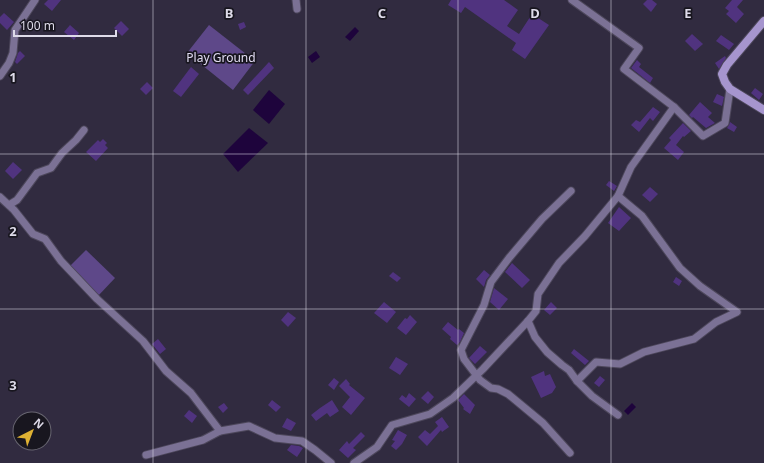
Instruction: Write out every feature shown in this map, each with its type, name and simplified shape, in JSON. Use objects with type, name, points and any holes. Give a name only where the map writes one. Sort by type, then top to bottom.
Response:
[{"type":"main road","points":[[764,21],[727,65],[722,74],[730,89],[764,110]]},
{"type":"street","points":[[0,76],[9,63],[13,53],[15,30],[35,0]]},
{"type":"street","points":[[296,0],[297,9]]},
{"type":"street","points":[[572,0],[639,48],[624,69],[674,107],[703,136],[725,122],[730,89]]},
{"type":"street","points":[[354,463],[376,447],[392,425],[430,414],[453,398],[528,321],[536,311],[538,294],[559,263],[585,236],[618,196],[631,167],[674,107]]},
{"type":"street","points":[[9,206],[18,200],[37,173],[50,168],[84,130]]},
{"type":"street","points":[[570,453],[543,423],[508,394],[498,389],[491,388],[480,380],[464,359],[461,350],[484,305],[491,282],[542,219],[571,191]]},
{"type":"street","points":[[577,382],[596,362],[620,364],[644,352],[694,339],[716,322],[738,312],[700,286],[680,268],[642,216],[618,196]]},
{"type":"street","points":[[0,197],[14,210],[33,234],[45,239],[61,261],[97,299],[143,341],[166,371],[191,393],[220,431]]},
{"type":"street","points":[[528,321],[534,337],[548,352],[569,370],[577,382],[592,396],[618,415]]},
{"type":"street","points":[[146,456],[203,440],[220,431],[249,426],[275,438],[302,441],[331,463]]},
{"type":"green space","name":"Play Ground","points":[[209,25],[255,61],[233,90],[187,53]]},
{"type":"green space","points":[[86,250],[115,278],[98,296],[69,267]]},
{"type":"shaded area","points":[[355,27],[359,31],[350,41],[345,37]]},
{"type":"shaded area","points":[[316,51],[320,57],[312,63],[308,57]]},
{"type":"shaded area","points":[[269,90],[285,104],[269,124],[253,110]]},
{"type":"shaded area","points":[[249,128],[268,143],[238,172],[223,154]]},
{"type":"shaded area","points":[[632,403],[636,407],[628,415],[624,411]]},
{"type":"building","points":[[48,0],[61,0],[52,11],[44,4]]},
{"type":"building","points":[[451,0],[504,0],[518,10],[507,26],[519,34],[532,14],[549,25],[525,59],[512,50],[516,43],[465,7],[461,13],[448,5]]},
{"type":"building","points":[[647,0],[652,0],[657,4],[651,12],[643,4]]},
{"type":"building","points":[[732,0],[743,0],[737,7],[744,14],[736,23],[726,14],[729,11],[725,8]]},
{"type":"building","points":[[4,13],[14,22],[7,30],[0,23],[0,17]]},
{"type":"building","points":[[121,21],[129,29],[122,36],[114,28]]},
{"type":"building","points":[[244,22],[246,27],[240,30],[238,24]]},
{"type":"building","points":[[70,25],[79,33],[74,40],[64,32]]},
{"type":"building","points":[[692,34],[703,44],[695,51],[685,41]]},
{"type":"building","points":[[721,35],[734,44],[729,50],[716,41]]},
{"type":"building","points":[[20,51],[25,56],[17,64],[15,62]]},
{"type":"building","points":[[725,56],[726,58],[719,69],[715,63]]},
{"type":"building","points":[[637,60],[641,64],[639,67],[653,78],[650,83],[631,68]]},
{"type":"building","points":[[269,62],[274,68],[248,95],[243,90]]},
{"type":"building","points":[[191,67],[199,74],[181,97],[173,91]]},
{"type":"building","points":[[147,82],[153,88],[146,95],[140,89]]},
{"type":"building","points":[[755,88],[763,94],[759,100],[751,93]]},
{"type":"building","points":[[717,94],[724,97],[722,106],[713,102]]},
{"type":"building","points":[[700,102],[712,113],[708,117],[715,123],[706,128],[689,115]]},
{"type":"building","points":[[653,107],[660,112],[653,121],[650,118],[639,132],[631,125],[636,120],[640,122]]},
{"type":"building","points":[[730,122],[737,127],[734,132],[727,128]]},
{"type":"building","points":[[683,123],[691,131],[684,137],[683,136],[676,145],[684,152],[678,160],[664,148],[671,140],[669,138]]},
{"type":"building","points":[[103,139],[107,143],[105,145],[108,148],[96,161],[86,152],[98,140],[100,142]]},
{"type":"building","points":[[13,162],[22,170],[13,179],[5,171]]},
{"type":"building","points":[[609,181],[617,186],[614,191],[606,185]]},
{"type":"building","points":[[650,187],[658,194],[650,202],[642,195]]},
{"type":"building","points":[[619,207],[631,218],[619,231],[608,223]]},
{"type":"building","points":[[512,263],[530,280],[522,288],[505,272]]},
{"type":"building","points":[[484,270],[490,275],[486,280],[484,287],[476,279]]},
{"type":"building","points":[[393,272],[401,278],[397,282],[389,276]]},
{"type":"building","points":[[676,277],[682,281],[679,286],[673,282]]},
{"type":"building","points":[[494,288],[508,299],[499,310],[490,302]]},
{"type":"building","points":[[384,302],[396,312],[387,323],[374,313]]},
{"type":"building","points":[[551,302],[557,308],[550,315],[544,310]]},
{"type":"building","points":[[288,312],[296,318],[288,327],[281,320]]},
{"type":"building","points":[[410,315],[417,322],[406,335],[397,328],[405,318],[407,319]]},
{"type":"building","points":[[448,322],[464,333],[457,345],[442,329]]},
{"type":"building","points":[[158,339],[166,349],[160,354],[152,344]]},
{"type":"building","points":[[480,346],[487,352],[475,364],[469,358]]},
{"type":"building","points":[[574,349],[589,361],[585,365],[571,353]]},
{"type":"building","points":[[396,357],[408,364],[400,375],[389,368]]},
{"type":"building","points":[[544,371],[545,376],[550,374],[556,387],[552,393],[541,398],[531,377]]},
{"type":"building","points":[[600,376],[605,380],[599,387],[594,383]]},
{"type":"building","points":[[334,378],[339,382],[334,390],[328,385]]},
{"type":"building","points":[[346,379],[350,384],[349,385],[365,398],[351,415],[342,407],[350,397],[339,386]]},
{"type":"building","points":[[428,391],[434,397],[428,404],[421,398]]},
{"type":"building","points":[[409,393],[416,399],[409,407],[399,399],[402,395],[406,398]]},
{"type":"building","points":[[464,394],[475,405],[470,414],[463,409],[464,408],[458,400]]},
{"type":"building","points":[[272,400],[281,407],[276,412],[268,405]]},
{"type":"building","points":[[332,400],[339,411],[330,417],[327,413],[316,421],[311,415]]},
{"type":"building","points":[[224,403],[228,408],[223,413],[218,407]]},
{"type":"building","points":[[189,410],[197,416],[192,423],[184,416]]},
{"type":"building","points":[[442,417],[449,427],[442,432],[441,430],[427,446],[418,437],[425,430],[430,434],[438,426],[435,422]]},
{"type":"building","points":[[287,418],[296,423],[291,431],[282,427]]},
{"type":"building","points":[[398,430],[407,435],[402,444],[396,450],[391,446],[395,441],[392,440]]},
{"type":"building","points":[[361,432],[365,436],[353,448],[356,450],[348,458],[339,450],[347,441],[349,444]]},
{"type":"building","points":[[291,445],[303,448],[297,457],[287,450]]}]
